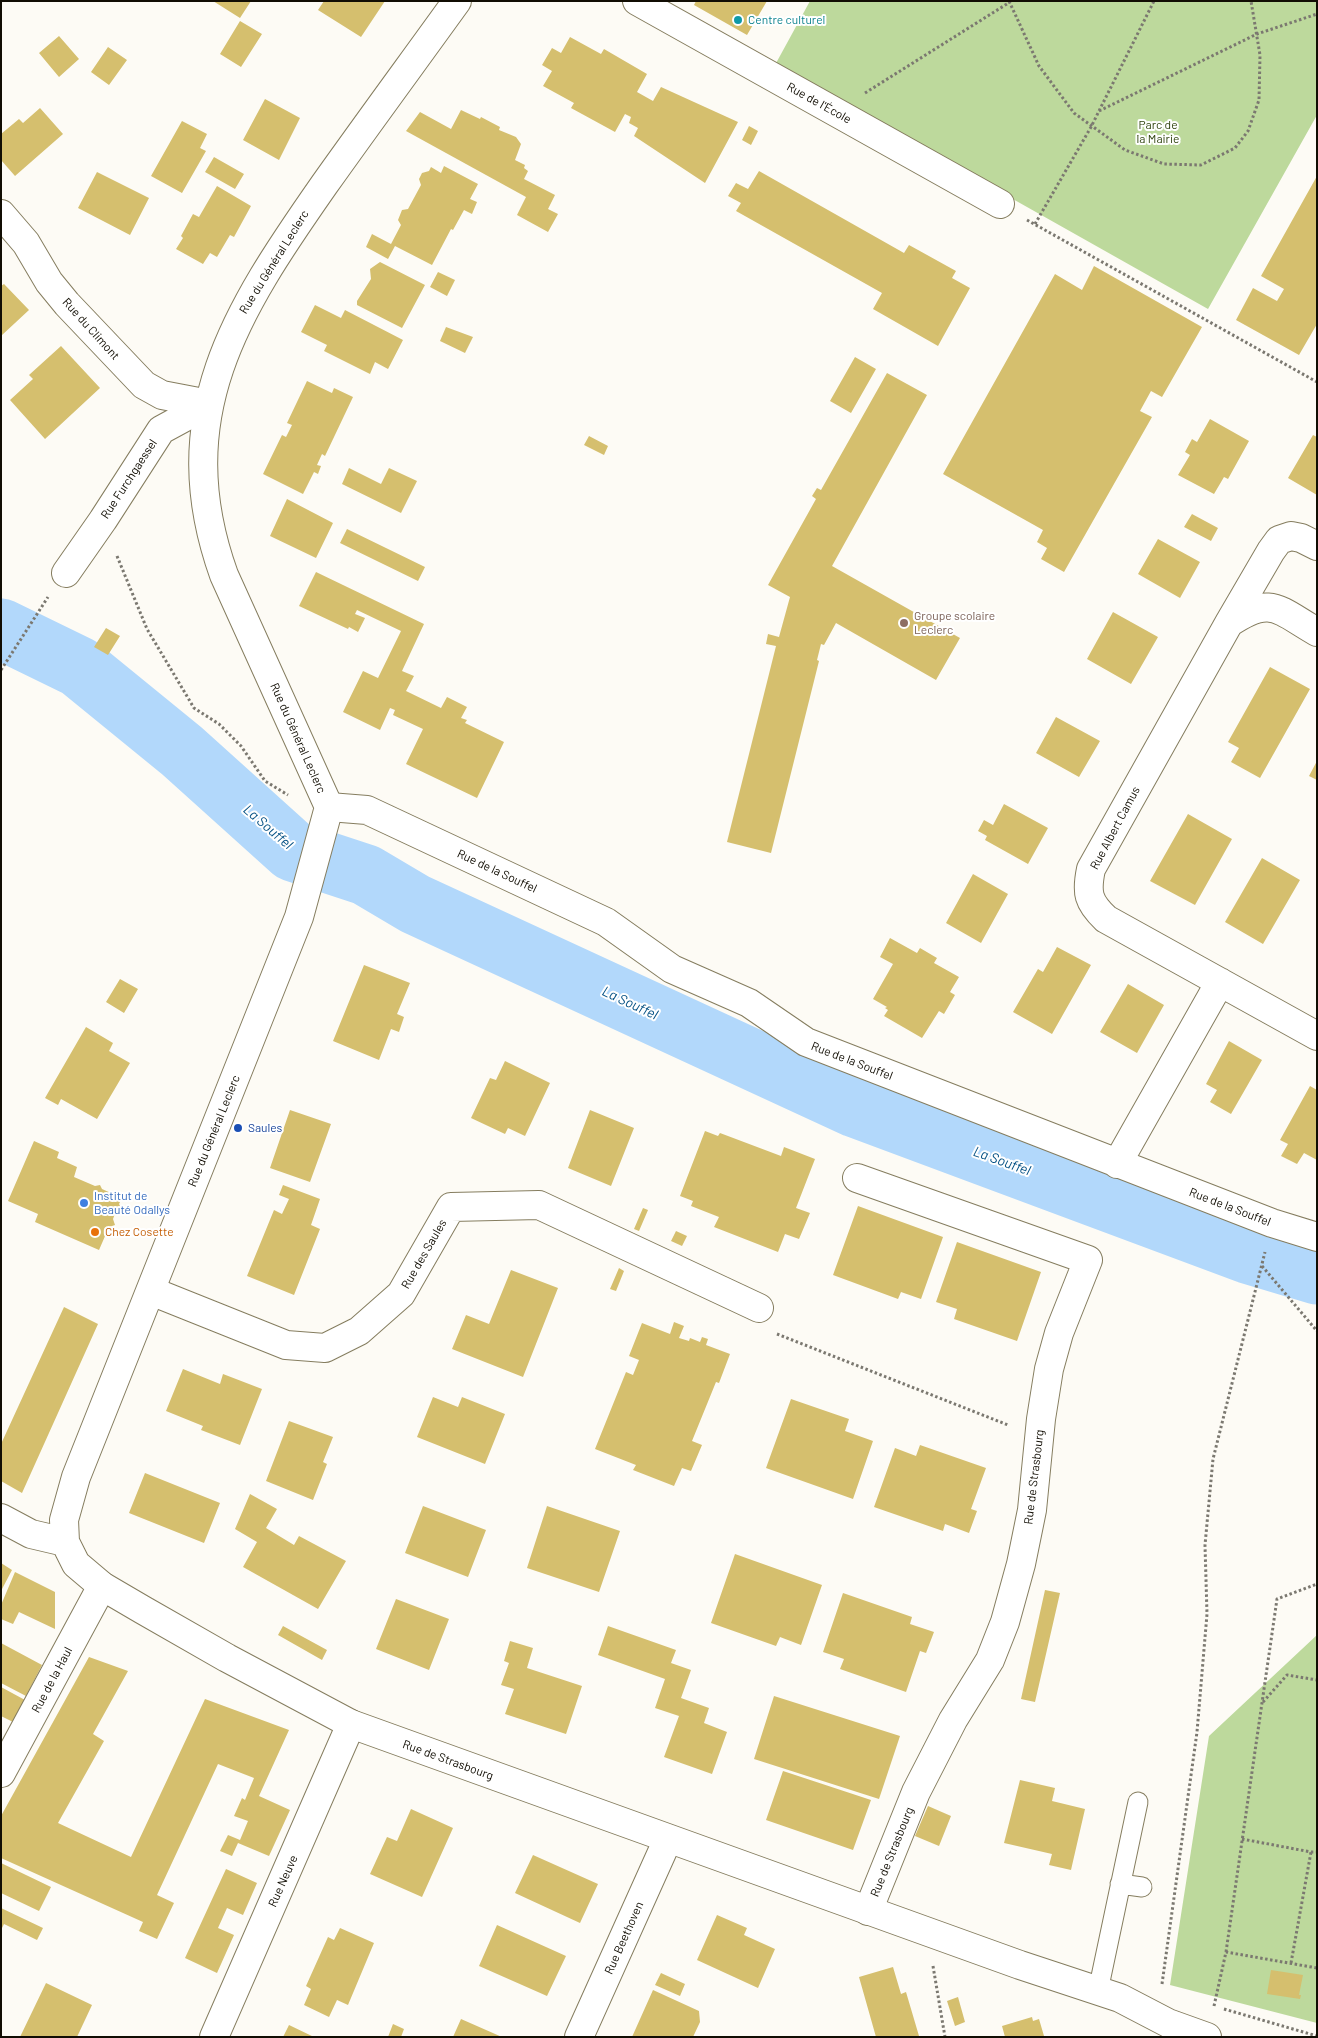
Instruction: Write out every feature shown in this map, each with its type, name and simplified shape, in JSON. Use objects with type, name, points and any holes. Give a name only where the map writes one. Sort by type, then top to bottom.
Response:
[{"type":"street","name":"Rue du Général Leclerc","points":[[65,1542],[64,1520],[76,1478],[299,917],[329,807],[216,554],[207,508],[203,473],[209,404],[216,376],[226,349],[254,290],[353,144],[457,1]]},
{"type":"street","name":"Rue de l'École","points":[[637,1],[1000,204]]},
{"type":"street","name":"Rue du Climont","points":[[1,214],[26,243],[55,289],[129,372],[144,385],[162,395],[209,404]]},
{"type":"street","name":"Rue Furchgaessel","points":[[66,573],[161,430],[209,404]]},
{"type":"street","name":"Rue Albert Camus","points":[[1317,546],[1301,538],[1291,536],[1280,540],[1271,551],[1229,622],[1091,869],[1088,884],[1089,898],[1095,909],[1106,919],[1317,1036]]},
{"type":"street","points":[[1229,622],[1246,612],[1261,607],[1274,607],[1317,632]]},
{"type":"street","name":"Rue de la Souffel","points":[[329,807],[367,810],[606,922],[672,969],[748,1003],[806,1042],[1117,1164],[1272,1223],[1317,1237]]},
{"type":"street","points":[[1117,1164],[1220,982]]},
{"type":"street","name":"Rue de Strasbourg","points":[[857,1178],[1088,1260],[1059,1333],[1049,1369],[1039,1437],[1032,1510],[1021,1564],[1004,1622],[990,1660],[953,1720],[924,1776],[868,1911]]},
{"type":"street","name":"Rue des Saules","points":[[151,1291],[286,1345],[325,1348],[359,1331],[401,1294],[451,1207],[539,1205],[759,1308]]},
{"type":"street","points":[[1,1518],[30,1534],[65,1542]]},
{"type":"street","name":"Rue de Strasbourg","points":[[65,1542],[76,1564],[102,1586],[227,1658],[351,1724],[934,1935],[1120,1998],[1168,2023],[1207,2037]]},
{"type":"street","name":"Rue de la Haul","points":[[1,1773],[102,1586]]},
{"type":"street","name":"Rue Neuve","points":[[214,2037],[351,1724]]},
{"type":"street","name":"Rue Beethoven","points":[[579,2037],[668,1840]]},
{"type":"lane","points":[[1098,1991],[1138,1802]]},
{"type":"lane","points":[[1120,1884],[1142,1887]]},
{"type":"path","points":[[835,112],[1010,1],[1039,66],[1074,113],[1125,150],[1164,164],[1201,164],[1235,148],[1248,131],[1259,100],[1260,55],[1250,1]]},
{"type":"path","points":[[1035,224],[1091,127],[1154,1]]},
{"type":"path","points":[[1098,111],[1257,34],[1317,14]]},
{"type":"path","points":[[1000,204],[1317,382]]},
{"type":"path","points":[[103,520],[147,629],[194,708],[219,724],[241,746],[264,781],[291,797]]},
{"type":"path","points":[[1,670],[35,616]]},
{"type":"path","points":[[1162,1986],[1197,1732],[1208,1614],[1205,1545],[1213,1459],[1262,1265],[1317,1330]]},
{"type":"path","points":[[759,1308],[778,1335],[1039,1437]]},
{"type":"path","points":[[1214,2006],[1226,1952],[1277,1599],[1317,1584]]},
{"type":"path","points":[[1262,1704],[1287,1675],[1317,1680]]},
{"type":"path","points":[[1242,1839],[1317,1852]]},
{"type":"path","points":[[1291,1963],[1311,1852]]},
{"type":"path","points":[[934,1935],[933,1972],[945,2037]]},
{"type":"path","points":[[1226,1952],[1317,1968]]},
{"type":"path","points":[[1316,2037],[1317,2032]]},
{"type":"green space","name":"Parc de la Mairie","points":[[810,1],[1317,1],[1317,115],[1208,309],[775,65]]},
{"type":"green space","points":[[1317,1635],[1317,2023],[1170,1985],[1209,1736]]},
{"type":"building","points":[[213,1],[251,1],[240,18]]},
{"type":"building","points":[[324,1],[385,1],[361,37],[318,10]]},
{"type":"building","name":"Centre culturel","points":[[696,1],[767,1],[747,35],[694,5]]},
{"type":"building","points":[[240,21],[262,34],[241,67],[220,54]]},
{"type":"building","points":[[59,36],[79,59],[59,77],[39,53]]},
{"type":"building","points":[[570,37],[601,54],[604,49],[647,74],[637,92],[653,101],[661,87],[738,122],[705,183],[634,136],[638,128],[629,123],[631,117],[625,114],[615,132],[571,108],[574,103],[543,86],[552,71],[542,65],[552,48],[561,53]]},
{"type":"building","points":[[108,47],[127,60],[109,85],[91,72]]},
{"type":"building","points":[[265,99],[300,118],[279,160],[243,140]]},
{"type":"building","points":[[40,108],[63,134],[15,176],[1,160],[1,134],[19,119],[23,123]]},
{"type":"building","points":[[461,110],[480,119],[481,117],[500,127],[499,130],[516,137],[521,144],[515,160],[525,165],[524,168],[528,171],[524,179],[555,195],[548,209],[558,214],[548,232],[517,215],[526,197],[406,131],[420,112],[451,129]]},
{"type":"building","points":[[182,121],[207,134],[200,148],[206,151],[182,193],[151,176]]},
{"type":"building","points":[[749,126],[758,131],[751,145],[742,140]]},
{"type":"building","points":[[214,157],[244,174],[235,189],[205,172]]},
{"type":"building","points":[[444,166],[478,184],[470,199],[477,202],[472,214],[464,210],[453,230],[451,229],[432,265],[395,246],[388,259],[366,247],[372,234],[391,244],[401,225],[398,220],[402,210],[408,209],[421,185],[419,179],[422,173],[429,171],[431,167],[441,173]]},
{"type":"building","points":[[759,171],[904,253],[909,245],[956,271],[952,278],[970,288],[938,346],[873,309],[882,293],[736,211],[741,203],[728,196],[736,183],[748,189]]},
{"type":"building","points":[[97,172],[149,198],[130,235],[78,208]]},
{"type":"building","points":[[1317,176],[1317,324],[1299,355],[1236,320],[1253,288],[1277,301],[1284,289],[1261,276]]},
{"type":"building","points":[[217,186],[251,206],[234,237],[230,235],[217,257],[210,253],[203,264],[176,249],[193,214],[199,217]]},
{"type":"building","points":[[380,262],[425,285],[402,328],[357,305],[357,301],[371,279],[370,269]]},
{"type":"building","points":[[1094,266],[1202,327],[1162,397],[1151,391],[1140,411],[1152,417],[1064,572],[1041,559],[1047,548],[1037,542],[1043,530],[943,474],[1055,274],[1082,290]]},
{"type":"building","points":[[438,272],[455,280],[447,296],[430,287]]},
{"type":"building","points":[[4,284],[29,310],[1,336],[1,286]]},
{"type":"building","points":[[315,305],[341,318],[345,310],[403,340],[388,369],[375,362],[370,374],[324,351],[327,345],[301,332]]},
{"type":"building","points":[[446,327],[473,337],[465,353],[440,341]]},
{"type":"building","points":[[61,346],[100,388],[45,439],[10,400],[33,379],[29,375]]},
{"type":"building","points":[[855,357],[876,369],[851,413],[830,401]]},
{"type":"building","points":[[887,373],[927,395],[832,566],[960,638],[936,680],[836,623],[824,645],[821,644],[817,660],[819,661],[771,853],[727,842],[776,646],[766,644],[768,634],[779,637],[790,597],[768,585],[816,499],[812,496],[817,488],[821,490]]},
{"type":"building","points":[[307,381],[332,393],[334,388],[353,397],[325,456],[322,454],[317,465],[321,466],[318,474],[314,472],[303,494],[263,474],[282,435],[286,437],[292,425],[287,423]]},
{"type":"building","points":[[1210,419],[1249,441],[1228,479],[1224,477],[1214,494],[1178,475],[1190,455],[1185,452],[1192,439],[1197,442]]},
{"type":"building","points":[[1313,435],[1317,437],[1317,495],[1288,478]]},
{"type":"building","points":[[589,436],[608,446],[604,455],[584,445]]},
{"type":"building","points":[[349,468],[381,484],[389,468],[417,481],[401,513],[342,484]]},
{"type":"building","points":[[287,499],[333,523],[316,558],[270,536]]},
{"type":"building","points":[[1192,514],[1218,528],[1211,541],[1184,527]]},
{"type":"building","points":[[347,529],[425,567],[418,581],[340,543]]},
{"type":"building","points":[[1158,539],[1200,562],[1180,598],[1138,574]]},
{"type":"building","points":[[316,572],[424,624],[402,671],[414,676],[406,691],[441,708],[447,697],[467,707],[461,718],[467,720],[465,723],[504,742],[477,798],[406,764],[423,729],[393,715],[395,710],[390,708],[380,730],[343,712],[363,671],[378,678],[401,631],[357,610],[355,614],[365,618],[358,632],[299,606]]},
{"type":"building","points":[[1113,612],[1158,637],[1131,684],[1087,659]]},
{"type":"building","points":[[106,628],[120,636],[108,655],[94,647]]},
{"type":"building","points":[[1270,667],[1310,689],[1260,778],[1231,762],[1239,748],[1228,742]]},
{"type":"building","points":[[1056,717],[1100,741],[1079,777],[1036,753]]},
{"type":"building","points":[[1317,761],[1317,780],[1309,776]]},
{"type":"building","points":[[1004,804],[1048,828],[1028,864],[985,840],[987,836],[978,831],[984,820],[993,825]]},
{"type":"building","points":[[1188,814],[1232,839],[1195,905],[1150,881]]},
{"type":"building","points":[[1262,858],[1300,880],[1263,944],[1225,922]]},
{"type":"building","points":[[973,874],[1008,894],[981,943],[946,923]]},
{"type":"building","points":[[890,938],[917,953],[920,948],[937,958],[934,963],[959,977],[950,992],[955,995],[944,1014],[939,1011],[922,1038],[884,1016],[888,1010],[885,1008],[887,1007],[873,999],[893,964],[880,957]]},
{"type":"building","points":[[1057,947],[1091,965],[1052,1034],[1013,1012],[1038,969],[1043,972]]},
{"type":"building","points":[[364,965],[410,983],[397,1014],[404,1017],[399,1032],[391,1029],[379,1060],[333,1041]]},
{"type":"building","points":[[120,979],[138,989],[124,1013],[106,1002]]},
{"type":"building","points":[[1128,984],[1164,1005],[1137,1053],[1100,1032]]},
{"type":"building","points":[[86,1027],[113,1043],[109,1051],[130,1063],[97,1119],[61,1099],[58,1105],[45,1098]]},
{"type":"building","points":[[1229,1041],[1262,1060],[1231,1114],[1210,1102],[1217,1090],[1206,1084]]},
{"type":"building","points":[[505,1061],[550,1083],[525,1136],[508,1128],[505,1134],[471,1118],[490,1078],[496,1080]]},
{"type":"building","points":[[1310,1086],[1317,1090],[1317,1160],[1304,1153],[1297,1164],[1281,1156],[1288,1144],[1280,1140]]},
{"type":"building","points":[[290,1110],[331,1124],[310,1182],[270,1168]]},
{"type":"building","points":[[590,1110],[634,1128],[611,1186],[568,1168]]},
{"type":"building","points":[[705,1131],[718,1136],[720,1133],[781,1156],[784,1147],[815,1159],[796,1208],[810,1213],[799,1239],[785,1234],[778,1252],[714,1227],[719,1217],[691,1206],[693,1201],[680,1196]]},
{"type":"building","points":[[34,1141],[59,1152],[57,1158],[77,1167],[74,1177],[95,1186],[100,1185],[102,1189],[122,1198],[119,1204],[121,1208],[116,1211],[113,1219],[115,1225],[109,1227],[99,1250],[35,1222],[38,1214],[8,1201]]},
{"type":"building","points":[[283,1185],[320,1199],[311,1225],[320,1229],[294,1295],[247,1276],[274,1210],[282,1214],[289,1199],[279,1195]]},
{"type":"building","points":[[858,1206],[943,1237],[921,1299],[901,1292],[898,1299],[833,1275]]},
{"type":"building","points":[[643,1208],[648,1210],[639,1231],[634,1229]]},
{"type":"building","points":[[676,1231],[687,1236],[682,1246],[671,1241]]},
{"type":"building","points":[[957,1242],[1041,1272],[1017,1341],[954,1319],[957,1309],[936,1302]]},
{"type":"building","points":[[619,1268],[624,1271],[616,1291],[610,1289]]},
{"type":"building","points":[[511,1270],[558,1288],[523,1377],[452,1349],[466,1315],[489,1324]]},
{"type":"building","points":[[64,1307],[98,1324],[22,1493],[1,1481],[1,1444]]},
{"type":"building","points":[[674,1322],[684,1326],[679,1338],[689,1341],[690,1338],[700,1342],[702,1337],[708,1339],[706,1345],[730,1354],[719,1383],[716,1382],[692,1441],[702,1445],[691,1471],[682,1468],[674,1486],[633,1470],[636,1465],[595,1449],[626,1372],[633,1375],[639,1360],[629,1356],[642,1323],[670,1334]]},
{"type":"building","points":[[183,1369],[220,1384],[223,1374],[262,1389],[240,1445],[201,1430],[203,1426],[166,1411]]},
{"type":"building","points":[[433,1397],[458,1407],[462,1397],[505,1414],[485,1464],[417,1437]]},
{"type":"building","points":[[791,1399],[849,1419],[845,1431],[873,1441],[853,1499],[766,1468]]},
{"type":"building","points":[[289,1421],[333,1437],[323,1462],[327,1464],[313,1500],[266,1481]]},
{"type":"building","points":[[920,1445],[986,1468],[971,1509],[977,1511],[969,1533],[945,1524],[943,1531],[874,1507],[895,1448],[916,1456]]},
{"type":"building","points":[[145,1473],[220,1503],[204,1543],[129,1513]]},
{"type":"building","points":[[250,1494],[277,1509],[266,1528],[294,1545],[299,1536],[346,1561],[318,1609],[243,1567],[257,1542],[235,1529]]},
{"type":"building","points":[[423,1506],[486,1530],[468,1577],[405,1553]]},
{"type":"building","points":[[547,1506],[620,1531],[599,1592],[527,1568]]},
{"type":"building","points":[[735,1554],[822,1585],[801,1645],[780,1637],[776,1646],[711,1623]]},
{"type":"building","points":[[1,1563],[12,1570],[1,1591]]},
{"type":"building","points":[[15,1572],[55,1592],[55,1629],[19,1612],[13,1624],[1,1619],[1,1605]]},
{"type":"building","points":[[1045,1590],[1060,1593],[1035,1702],[1021,1699]]},
{"type":"building","points":[[843,1593],[912,1617],[910,1624],[934,1632],[926,1653],[920,1651],[906,1692],[840,1669],[844,1659],[823,1652]]},
{"type":"building","points":[[396,1599],[449,1619],[429,1670],[376,1649]]},
{"type":"building","points":[[283,1626],[327,1650],[322,1660],[278,1635]]},
{"type":"building","points":[[608,1626],[676,1650],[671,1663],[691,1670],[681,1698],[709,1708],[704,1723],[727,1732],[712,1774],[664,1757],[679,1716],[655,1708],[665,1679],[598,1655]]},
{"type":"building","points":[[510,1641],[533,1648],[527,1668],[582,1686],[566,1734],[505,1714],[514,1689],[501,1685],[509,1663],[504,1661]]},
{"type":"building","points":[[1,1643],[42,1665],[26,1696],[1,1683]]},
{"type":"building","points":[[89,1657],[128,1671],[93,1734],[104,1741],[58,1823],[131,1857],[205,1699],[289,1730],[259,1796],[290,1810],[269,1856],[238,1843],[232,1856],[220,1851],[228,1835],[240,1840],[248,1821],[234,1816],[242,1798],[245,1800],[254,1778],[218,1764],[157,1895],[174,1903],[157,1939],[139,1931],[143,1922],[1,1858],[1,1816]]},
{"type":"building","points":[[1,1687],[25,1700],[13,1722],[1,1716]]},
{"type":"building","points":[[774,1696],[900,1736],[879,1799],[754,1759]]},
{"type":"building","points":[[783,1771],[871,1800],[853,1850],[766,1820]]},
{"type":"building","points":[[1020,1780],[1055,1788],[1052,1801],[1085,1809],[1071,1870],[1049,1865],[1052,1854],[1004,1843]]},
{"type":"building","points":[[928,1806],[951,1816],[939,1846],[915,1836]]},
{"type":"building","points":[[411,1809],[453,1828],[422,1897],[370,1874],[387,1837],[397,1841]]},
{"type":"building","points":[[533,1855],[598,1884],[580,1923],[515,1893]]},
{"type":"building","points":[[1,1863],[51,1887],[39,1911],[1,1893]]},
{"type":"building","points":[[226,1869],[257,1883],[243,1915],[227,1908],[218,1928],[234,1935],[217,1973],[185,1958]]},
{"type":"building","points":[[1,1908],[43,1928],[37,1940],[4,1924],[1,1930]]},
{"type":"building","points":[[717,1915],[747,1928],[744,1935],[775,1949],[758,1988],[697,1960]]},
{"type":"building","points":[[497,1925],[566,1956],[547,1996],[479,1966]]},
{"type":"building","points":[[340,1928],[374,1943],[348,2005],[337,2000],[329,2017],[304,2005],[311,1989],[306,1986],[328,1937],[334,1940]]},
{"type":"building","points":[[893,1967],[901,1994],[906,1992],[919,2036],[876,2037],[859,1977]]},
{"type":"building","points":[[1271,1970],[1303,1975],[1300,1999],[1267,1994]]},
{"type":"building","points":[[661,1973],[685,1984],[680,1996],[655,1985]]},
{"type":"building","points":[[46,1983],[92,2005],[77,2037],[20,2037]]},
{"type":"building","points":[[653,1990],[699,2011],[700,2022],[693,2037],[632,2037]]},
{"type":"building","points":[[958,1997],[965,2022],[955,2026],[947,2001]]},
{"type":"building","points":[[1032,2017],[1033,2021],[1039,2019],[1044,2036],[1005,2037],[1002,2026]]},
{"type":"building","points":[[461,2019],[502,2037],[453,2037]]},
{"type":"building","points":[[393,2024],[404,2029],[401,2037],[388,2037]]},
{"type":"building","points":[[289,2025],[314,2037],[283,2037]]},
{"type":"waterway","name":"La Souffel","points":[[1,629],[79,667],[182,751],[293,851],[366,875],[415,904],[855,1107],[1247,1253],[1317,1274]]},
{"type":"place","name":"Centre culturel","points":[[738,20]]},
{"type":"place","name":"Groupe scolaire Leclerc","points":[[904,623]]},
{"type":"place","name":"Saules","points":[[238,1128]]},
{"type":"place","name":"Institut de Beauté Odallys","points":[[84,1203]]},
{"type":"place","name":"Chez Cosette","points":[[95,1232]]}]
